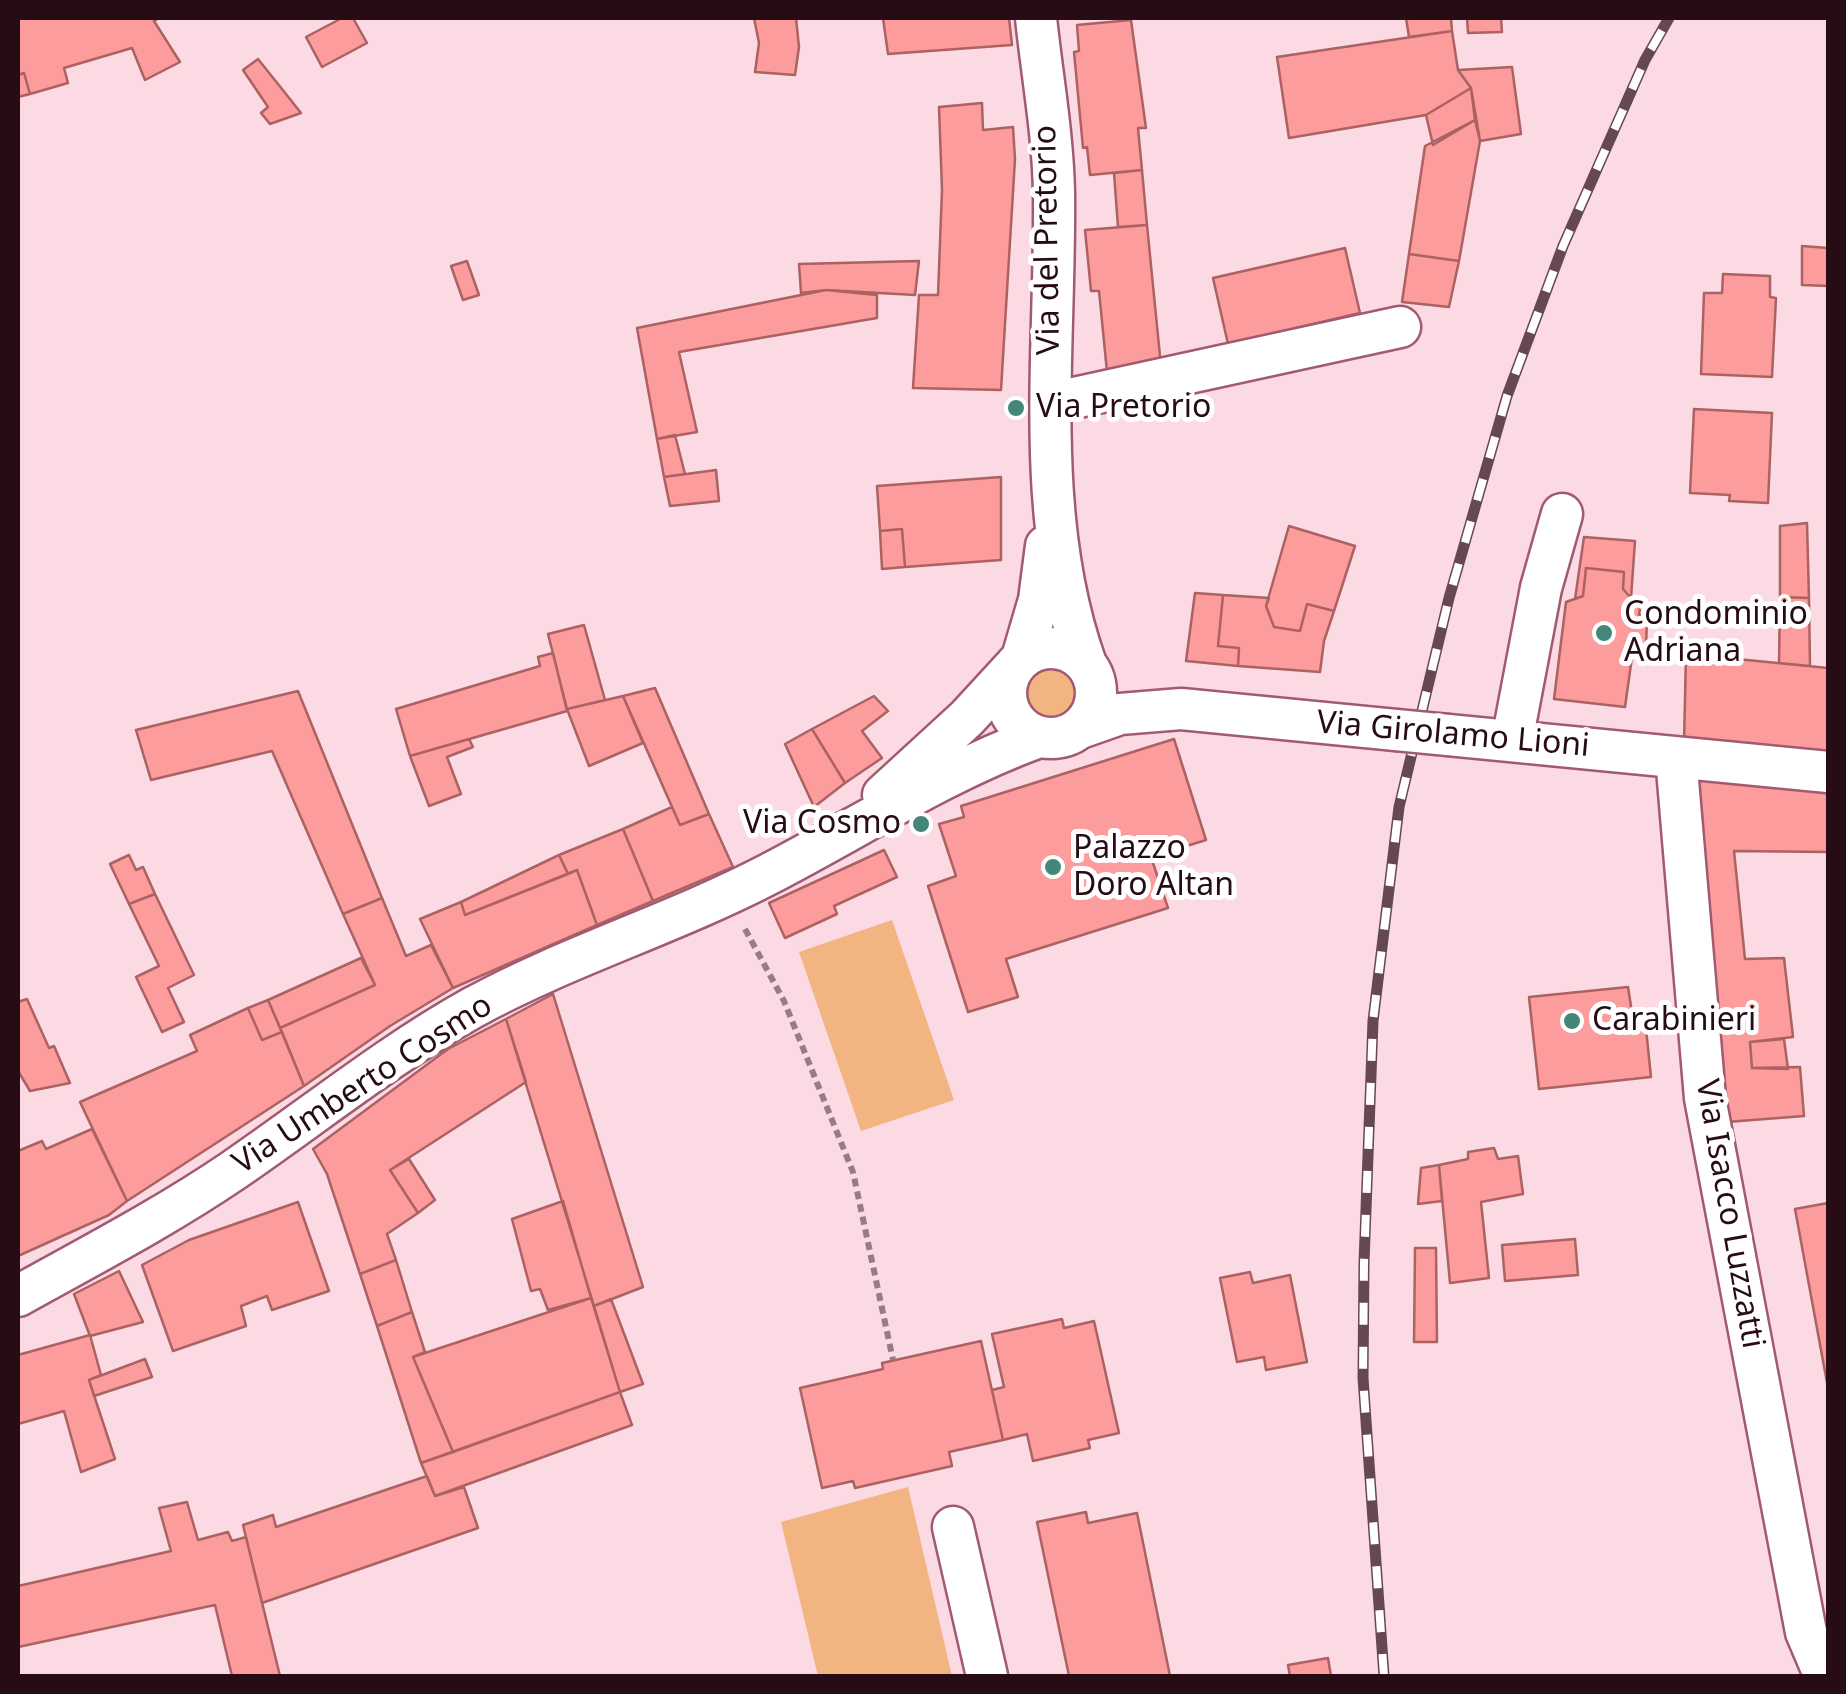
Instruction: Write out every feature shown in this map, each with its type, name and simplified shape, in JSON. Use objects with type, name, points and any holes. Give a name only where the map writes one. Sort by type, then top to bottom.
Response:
[{"type":"street","name":"Via del Pretorio","points":[[1036,18],[1054,189],[1053,492],[1065,586],[1086,664]]},
{"type":"street","name":"Via del Pretorio","points":[[1051,403],[1400,327]]},
{"type":"street","name":"Via del Pretorio","points":[[1018,663],[1039,600],[1053,492]]},
{"type":"street","points":[[1512,741],[1541,588],[1562,514]]},
{"type":"street","points":[[1048,648],[1062,649],[1086,664],[1096,690],[1090,717],[1080,728],[1054,738],[1026,730],[1009,708],[1008,681],[1018,663],[1048,648]]},
{"type":"street","name":"Via Umberto Cosmo","points":[[828,844],[967,718],[1018,663]]},
{"type":"street","name":"Via Girolamo Lioni","points":[[1080,728],[1120,714],[1181,709],[1828,772]]},
{"type":"street","name":"Via Umberto Cosmo","points":[[18,1296],[232,1171],[423,1037],[472,1008],[728,896],[976,763],[1039,736]]},
{"type":"street","name":"Via Isacco Luzzatti","points":[[1676,757],[1705,1098],[1806,1632],[1820,1667]]},
{"type":"street","points":[[953,1527],[987,1676]]},
{"type":"path","points":[[740,918],[784,1001],[853,1172],[893,1360]]},
{"type":"shaded area","points":[[1050,670],[1067,677],[1074,694],[1067,711],[1050,718],[1033,711],[1026,694],[1033,677]]},
{"type":"shaded area","points":[[892,920],[954,1100],[861,1131],[799,952]]},
{"type":"shaded area","points":[[908,1487],[952,1676],[818,1676],[781,1522]]},
{"type":"building","points":[[18,18],[159,18],[154,21],[180,62],[145,80],[132,48],[64,68],[68,83],[30,94],[24,73],[18,75]]},
{"type":"building","points":[[342,18],[353,18],[367,43],[322,67],[306,37]]},
{"type":"building","points":[[754,18],[796,18],[799,47],[795,75],[755,72],[759,43]]},
{"type":"building","points":[[883,18],[1009,18],[1012,45],[888,54]]},
{"type":"building","points":[[1406,18],[1451,18],[1452,31],[1409,37]]},
{"type":"building","points":[[1467,18],[1501,18],[1502,32],[1468,33]]},
{"type":"building","points":[[1131,20],[1146,128],[1138,128],[1142,170],[1090,175],[1087,147],[1083,148],[1074,52],[1079,51],[1077,25]]},
{"type":"building","points":[[1452,31],[1458,70],[1471,88],[1426,115],[1289,138],[1277,57]]},
{"type":"building","points":[[258,59],[301,113],[270,124],[261,113],[268,107],[243,70]]},
{"type":"building","points":[[1512,67],[1521,134],[1480,141],[1471,88],[1458,70]]},
{"type":"building","points":[[24,73],[30,94],[18,97],[18,75]]},
{"type":"building","points":[[1471,88],[1475,120],[1433,145],[1426,115]]},
{"type":"building","points":[[982,103],[983,130],[1013,127],[1015,159],[1001,390],[913,388],[919,295],[938,295],[942,190],[939,107]]},
{"type":"building","points":[[1475,120],[1480,141],[1459,261],[1409,254],[1425,146]]},
{"type":"building","points":[[1142,170],[1147,225],[1118,227],[1114,173]]},
{"type":"building","points":[[1147,225],[1161,366],[1107,372],[1099,291],[1091,291],[1085,230]]},
{"type":"building","points":[[1802,246],[1828,248],[1828,286],[1802,285]]},
{"type":"building","points":[[1345,248],[1360,313],[1228,344],[1213,278]]},
{"type":"building","points":[[1409,254],[1459,261],[1449,307],[1402,302]]},
{"type":"building","points":[[467,261],[479,295],[463,300],[451,266]]},
{"type":"building","points":[[919,261],[915,295],[826,290],[801,293],[799,264]]},
{"type":"building","points":[[1723,274],[1770,276],[1770,297],[1776,298],[1772,377],[1701,374],[1704,293],[1722,293]]},
{"type":"building","points":[[826,290],[877,295],[877,318],[679,352],[697,432],[657,439],[637,328]]},
{"type":"building","points":[[1694,409],[1772,413],[1768,503],[1729,501],[1730,495],[1690,493]]},
{"type":"building","points":[[675,435],[685,474],[664,477],[657,439]]},
{"type":"building","points":[[716,470],[719,501],[670,506],[664,477]]},
{"type":"building","points":[[1001,477],[1001,560],[905,567],[902,529],[880,531],[877,486]]},
{"type":"building","points":[[1807,523],[1809,598],[1780,597],[1780,526]]},
{"type":"building","points":[[1289,526],[1355,546],[1334,611],[1307,604],[1300,631],[1274,627],[1266,606]]},
{"type":"building","points":[[902,529],[905,567],[882,569],[880,531]]},
{"type":"building","points":[[1584,537],[1635,541],[1631,598],[1623,589],[1624,572],[1586,568],[1583,596],[1575,599]]},
{"type":"building","name":"Condominio Adriana","points":[[1586,568],[1624,572],[1623,589],[1640,608],[1639,615],[1647,616],[1646,651],[1633,650],[1625,707],[1554,699],[1566,602],[1583,596]]},
{"type":"building","points":[[1195,593],[1223,595],[1218,646],[1239,648],[1238,666],[1186,661]]},
{"type":"building","points":[[1223,595],[1269,598],[1266,606],[1274,627],[1300,631],[1307,604],[1334,611],[1324,641],[1320,672],[1238,666],[1239,648],[1218,646]]},
{"type":"building","points":[[1780,597],[1809,598],[1810,666],[1779,663]]},
{"type":"building","points":[[584,625],[605,700],[567,709],[548,634]]},
{"type":"building","points":[[553,653],[567,711],[410,756],[396,709],[540,666],[538,657]]},
{"type":"building","points":[[1686,654],[1828,668],[1828,762],[1684,743]]},
{"type":"building","points":[[655,688],[709,814],[680,825],[623,696]]},
{"type":"building","points":[[298,691],[382,898],[343,914],[272,751],[151,780],[136,730]]},
{"type":"building","points":[[623,696],[643,743],[589,766],[567,709]]},
{"type":"building","points":[[874,696],[888,711],[862,731],[882,758],[845,783],[812,729]]},
{"type":"building","points":[[812,729],[845,783],[814,807],[785,744]]},
{"type":"building","points":[[469,739],[473,747],[447,757],[461,794],[429,806],[410,756]]},
{"type":"building","name":"Palazzo Doro Altan","points":[[1174,739],[1206,840],[1151,857],[1168,908],[1006,959],[1018,997],[968,1012],[928,886],[956,876],[939,824],[964,817],[961,806]]},
{"type":"building","points":[[1695,778],[1828,787],[1828,852],[1734,851],[1745,959],[1784,958],[1793,1037],[1750,1042],[1752,1068],[1800,1067],[1804,1116],[1727,1122]]},
{"type":"building","points":[[672,807],[680,825],[709,814],[733,867],[653,901],[623,829]]},
{"type":"building","points":[[623,829],[653,901],[597,925],[577,870],[568,874],[559,855]]},
{"type":"building","points":[[884,850],[897,877],[834,906],[837,914],[785,938],[769,903]]},
{"type":"building","points":[[129,855],[136,870],[143,867],[155,894],[129,904],[110,864]]},
{"type":"building","points":[[559,855],[568,874],[465,915],[461,902]]},
{"type":"building","points":[[577,870],[597,925],[453,988],[420,919],[461,902],[465,915]]},
{"type":"building","points":[[155,894],[194,975],[168,988],[184,1022],[162,1032],[136,977],[159,966],[129,904]]},
{"type":"building","points":[[382,898],[406,956],[431,945],[453,988],[304,1086],[280,1028],[375,985],[343,914]]},
{"type":"building","points":[[361,958],[375,985],[280,1028],[268,1000]]},
{"type":"building","points":[[1628,987],[1633,1019],[1645,1019],[1651,1077],[1539,1089],[1529,997]]},
{"type":"building","points":[[553,994],[643,1287],[594,1306],[506,1019]]},
{"type":"building","points":[[27,999],[70,1083],[30,1091],[18,1071],[18,1002]]},
{"type":"building","points":[[268,1000],[282,1032],[262,1040],[248,1008]]},
{"type":"building","points":[[248,1008],[262,1040],[282,1032],[304,1086],[127,1201],[80,1102],[197,1051],[190,1035]]},
{"type":"building","points":[[506,1019],[526,1082],[390,1170],[418,1213],[387,1234],[396,1260],[360,1274],[327,1174],[313,1149],[448,1049]]},
{"type":"building","points":[[1784,1039],[1788,1069],[1752,1068],[1750,1042]]},
{"type":"building","points":[[92,1129],[127,1201],[109,1215],[18,1256],[18,1151],[42,1141],[46,1149]]},
{"type":"building","points":[[1494,1148],[1498,1159],[1518,1156],[1523,1194],[1481,1202],[1489,1278],[1450,1283],[1439,1165],[1468,1159],[1468,1152]]},
{"type":"building","points":[[409,1159],[435,1200],[418,1213],[390,1170]]},
{"type":"building","points":[[1439,1165],[1442,1201],[1418,1204],[1421,1168]]},
{"type":"building","points":[[563,1201],[591,1298],[548,1310],[540,1289],[531,1291],[512,1219]]},
{"type":"building","points":[[298,1202],[329,1291],[272,1310],[267,1296],[241,1306],[246,1326],[173,1351],[142,1265],[189,1240]]},
{"type":"building","points":[[1828,1203],[1828,1388],[1795,1209]]},
{"type":"building","points":[[1575,1239],[1578,1275],[1505,1281],[1502,1245]]},
{"type":"building","points":[[1415,1248],[1436,1248],[1437,1342],[1414,1342]]},
{"type":"building","points":[[396,1260],[412,1312],[377,1326],[360,1274]]},
{"type":"building","points":[[119,1271],[143,1322],[90,1336],[74,1294]]},
{"type":"building","points":[[1250,1272],[1253,1283],[1290,1275],[1307,1362],[1266,1370],[1264,1357],[1237,1362],[1220,1278]]},
{"type":"building","points":[[591,1298],[620,1392],[453,1452],[413,1357]]},
{"type":"building","points":[[611,1299],[643,1384],[620,1392],[594,1306]]},
{"type":"building","points":[[412,1312],[425,1352],[413,1357],[453,1452],[421,1463],[377,1326]]},
{"type":"building","points":[[1062,1319],[1064,1328],[1094,1321],[1119,1433],[1088,1440],[1090,1448],[1033,1461],[1027,1434],[1003,1440],[992,1390],[1004,1387],[992,1334]]},
{"type":"building","points":[[90,1335],[101,1375],[89,1380],[115,1459],[81,1472],[64,1411],[18,1424],[18,1355]]},
{"type":"building","points":[[981,1341],[1003,1440],[949,1452],[952,1466],[855,1488],[853,1481],[822,1488],[800,1388],[883,1369],[882,1363]]},
{"type":"building","points":[[145,1359],[152,1377],[94,1396],[89,1380]]},
{"type":"building","points":[[620,1392],[632,1425],[435,1496],[421,1463]]},
{"type":"building","points":[[427,1476],[435,1496],[464,1487],[478,1528],[262,1603],[243,1525],[273,1515],[276,1527]]},
{"type":"building","points":[[187,1502],[198,1540],[228,1532],[232,1541],[246,1537],[280,1676],[232,1676],[215,1605],[18,1647],[18,1586],[171,1551],[159,1508]]},
{"type":"building","points":[[1086,1512],[1088,1523],[1137,1513],[1170,1676],[1069,1676],[1037,1522]]},
{"type":"building","points":[[1328,1658],[1331,1676],[1290,1676],[1288,1665]]},
{"type":"railway","points":[[1384,1676],[1363,1378],[1364,1263],[1373,1021],[1399,807],[1449,598],[1507,396],[1563,246],[1645,60],[1669,18]]},
{"type":"place","name":"Via Pretorio","points":[[1016,408]]},
{"type":"place","name":"Condominio Adriana","points":[[1604,633]]},
{"type":"place","name":"Via Cosmo","points":[[921,824]]},
{"type":"place","name":"Palazzo Doro Altan","points":[[1053,867]]},
{"type":"place","name":"Carabinieri","points":[[1572,1021]]}]
